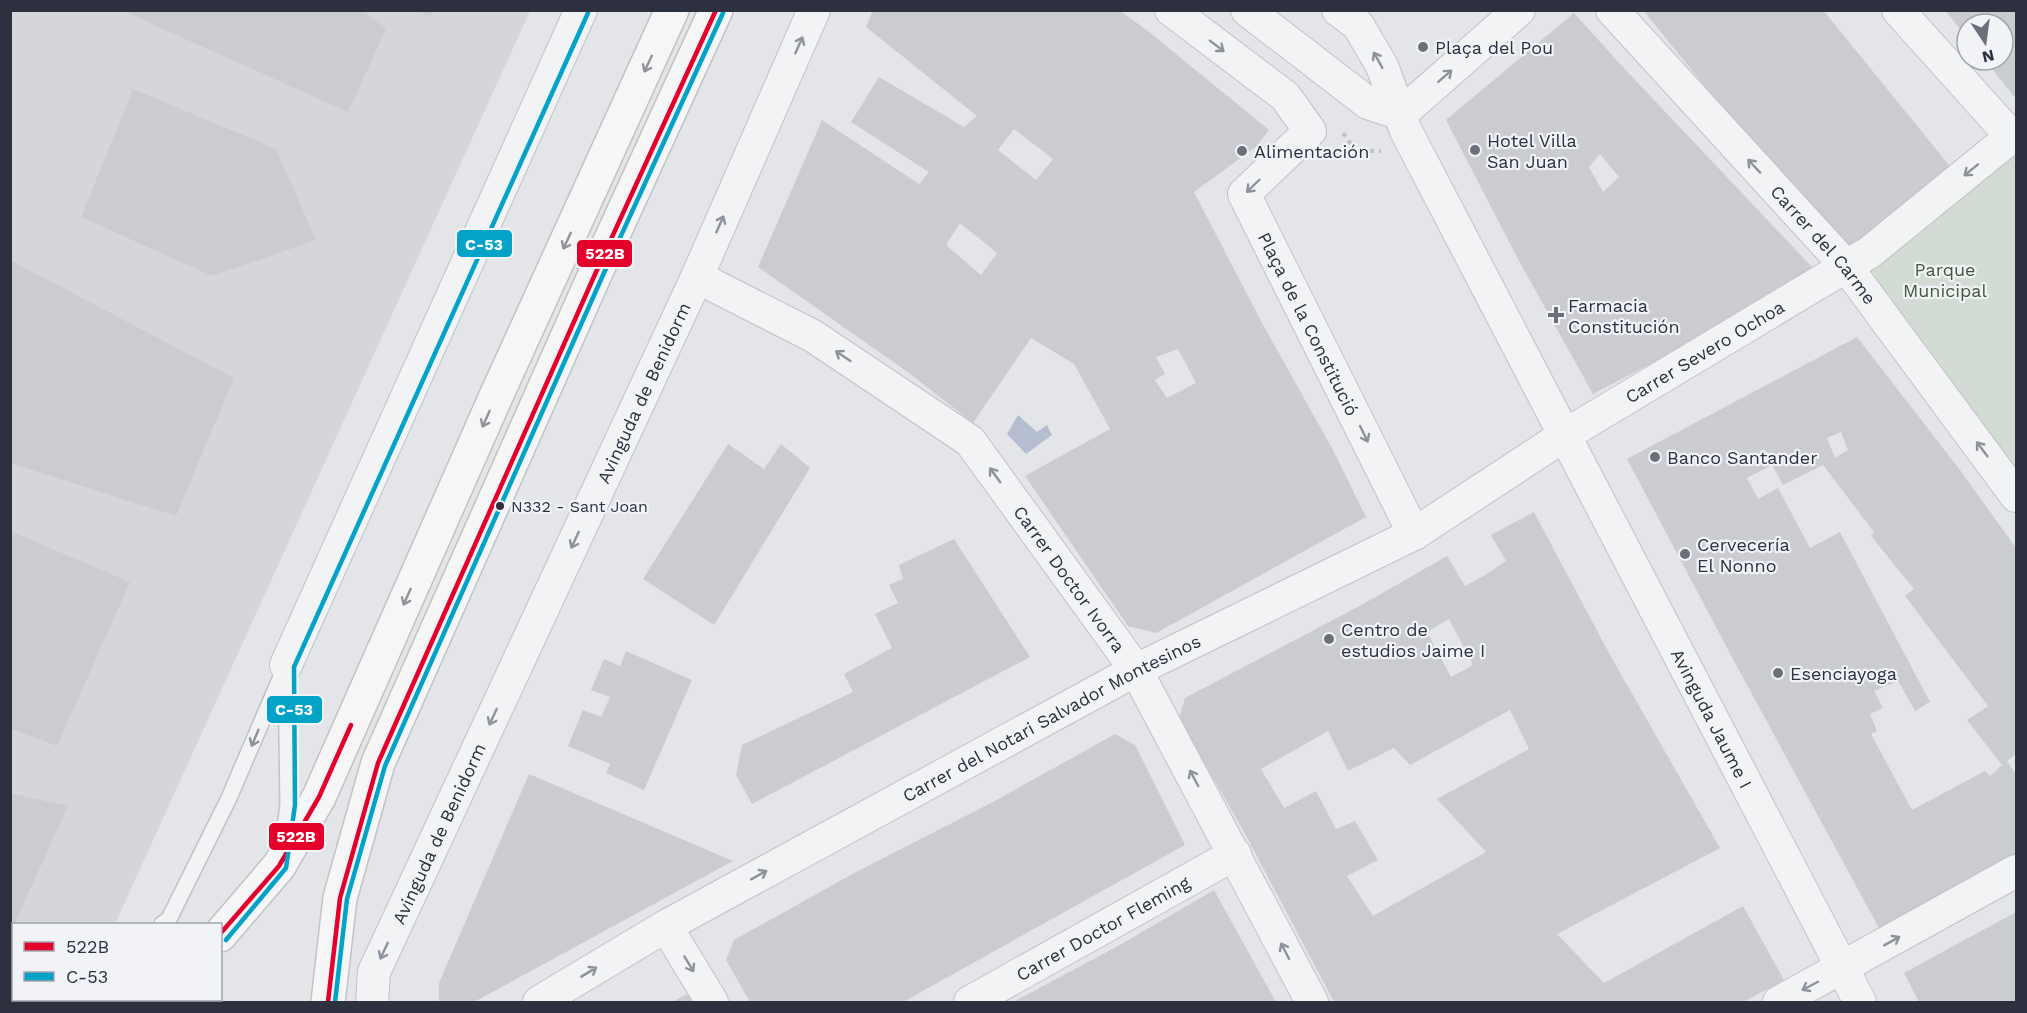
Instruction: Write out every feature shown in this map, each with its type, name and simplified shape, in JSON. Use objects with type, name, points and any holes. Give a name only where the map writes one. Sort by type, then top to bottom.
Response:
[{"type":"main road","points":[[222,932],[279,866],[319,797],[497,394],[672,10]]},
{"type":"main road","points":[[328,1002],[339,898],[378,763],[586,294],[716,10]]},
{"type":"street","points":[[286,665],[581,10]]},
{"type":"street","name":"Avinguda de Benidorm","points":[[372,1002],[374,972],[697,277],[814,10]]},
{"type":"street","name":"Plaça de la Constitució","points":[[1171,10],[1285,96],[1310,131],[1244,194],[1414,534]]},
{"type":"street","points":[[1247,10],[1368,104],[1401,114]]},
{"type":"street","points":[[1338,10],[1358,25],[1382,66],[1406,131],[1565,435]]},
{"type":"street","points":[[1401,114],[1519,10]]},
{"type":"street","name":"Carrer del Carme","points":[[1612,10],[1846,266],[2016,496]]},
{"type":"street","points":[[1898,10],[2014,135]]},
{"type":"street","name":"Carrer Severo Ochoa","points":[[1565,435],[1870,252],[2014,135]]},
{"type":"street","name":"Carrer Doctor Ivorra","points":[[697,277],[813,336],[970,441],[1136,670],[1312,1002]]},
{"type":"street","name":"Carrer del Notari Salvador Montesinos","points":[[539,1002],[666,926],[1136,670],[1414,534],[1565,435]]},
{"type":"street","name":"Avinguda Jaume I","points":[[1565,435],[1841,970],[1860,1002]]},
{"type":"street","name":"Carrer Doctor Fleming","points":[[970,1002],[1235,854]]},
{"type":"street","points":[[1779,1002],[1841,970],[2016,871]]},
{"type":"street","points":[[666,926],[712,1002]]},
{"type":"lane","points":[[279,866],[288,805],[286,665]]},
{"type":"lane","points":[[163,923],[169,919],[229,798],[286,665]]},
{"type":"shaded area","points":[[10,11],[530,11],[115,923],[12,923],[12,1001],[26,1001],[10,1002]]},
{"type":"green space","name":"Parque Municipal","points":[[2016,133],[2016,496],[1846,266]]},
{"type":"water","points":[[1018,415],[1037,432],[1047,425],[1052,435],[1026,454],[1007,434]]},
{"type":"building","points":[[121,10],[362,10],[386,29],[348,112]]},
{"type":"building","points":[[412,10],[433,10],[431,16]]},
{"type":"building","points":[[873,10],[1119,10],[1269,130],[1257,146],[1194,192],[1261,321],[1333,450],[1366,517],[1156,633],[1128,626],[1025,476],[1110,429],[1074,364],[1031,338],[973,423],[909,373],[758,267],[822,120],[919,184],[929,172],[851,122],[879,77],[964,127],[977,116],[866,27]],"holes":[[[1014,129],[1053,159],[1036,180],[998,150]],[[960,223],[997,253],[981,275],[946,245]],[[1178,349],[1196,383],[1167,398],[1155,380],[1165,374],[1156,357]]]},
{"type":"building","points":[[1643,10],[1823,10],[1953,170],[1844,258]]},
{"type":"building","points":[[1945,10],[2016,10],[2016,99],[1995,72],[2015,72],[2015,12],[1955,12],[1955,23]]},
{"type":"building","points":[[1574,13],[1812,267],[1813,279],[1593,394],[1519,261],[1446,120]],"holes":[[[1600,154],[1619,177],[1603,192],[1589,167]]]},
{"type":"building","points":[[133,89],[276,149],[316,240],[212,276],[81,217]]},
{"type":"building","points":[[10,260],[234,378],[176,516],[10,463]]},
{"type":"building","points":[[1857,337],[1960,470],[2016,548],[2016,754],[2007,761],[2016,774],[2016,854],[1880,930],[1627,459]],"holes":[[[1841,432],[1848,450],[1835,458],[1827,438]],[[1772,465],[1783,485],[1823,465],[1874,532],[1871,536],[1914,589],[1905,596],[1988,706],[1967,720],[2002,765],[1990,776],[1985,771],[1912,810],[1871,734],[1877,731],[1870,714],[1883,708],[1874,691],[1898,681],[1915,711],[1930,702],[1840,532],[1810,548],[1778,488],[1758,499],[1747,478]]]},
{"type":"building","points":[[728,444],[764,469],[781,444],[810,468],[714,625],[643,579]]},
{"type":"building","points":[[1534,512],[1610,655],[1720,848],[1557,934],[1604,983],[1743,906],[1784,980],[1743,1002],[1334,1002],[1243,830],[1179,719],[1185,698],[1365,603],[1447,556],[1465,586],[1506,561],[1491,535]],"holes":[[[1449,619],[1473,665],[1451,677],[1427,632]],[[1510,710],[1529,749],[1437,799],[1486,852],[1373,916],[1347,876],[1378,860],[1355,821],[1336,829],[1316,791],[1284,808],[1261,769],[1328,731],[1348,771],[1394,748],[1410,765]]]},
{"type":"building","points":[[10,531],[130,582],[57,746],[10,728]]},
{"type":"building","points":[[954,539],[1030,657],[752,804],[736,775],[742,745],[853,692],[844,674],[892,648],[875,614],[898,603],[889,585],[903,579],[899,565]]},
{"type":"building","points":[[626,651],[692,680],[644,790],[606,773],[610,764],[568,746],[583,710],[601,717],[610,697],[591,690],[604,659],[620,666]]},
{"type":"building","points":[[1115,734],[1135,745],[1185,845],[903,1002],[750,1002],[726,960],[734,940]]},
{"type":"building","points":[[529,774],[733,861],[474,1002],[439,1002],[439,983]]},
{"type":"building","points":[[10,793],[68,806],[15,923],[12,923],[10,934]]},
{"type":"building","points":[[1214,890],[1276,1002],[1013,1002],[1118,946]]},
{"type":"building","points":[[2016,912],[2016,1002],[1919,1002],[1904,973]]},
{"type":"building","points":[[687,994],[692,1002],[672,1002]]},
{"type":"transit line","name":"522B","points":[[328,1002],[340,898],[378,763],[596,272],[716,10]]},
{"type":"transit line","name":"C-53","points":[[226,940],[286,868],[295,805],[294,667],[588,13]]},
{"type":"transit line","name":"C-53","points":[[335,1002],[347,899],[385,766],[603,275],[723,13]]},
{"type":"transit line","name":"522B","points":[[222,932],[279,866],[319,797],[351,725]]},
{"type":"place","name":"Plaça del Pou","points":[[1423,47]]},
{"type":"place","name":"Hotel Villa San Juan","points":[[1475,150]]},
{"type":"place","name":"Alimentación","points":[[1242,151]]},
{"type":"place","name":"Farmacia Constitución","points":[[1556,315]]},
{"type":"place","name":"Banco Santander","points":[[1655,457]]},
{"type":"place","name":"N332 - Sant Joan","points":[[500,506]]},
{"type":"place","name":"Cervecería El Nonno","points":[[1685,554]]},
{"type":"place","name":"Centro de estudios Jaime I","points":[[1329,639]]},
{"type":"place","name":"Esenciayoga","points":[[1778,673]]}]
